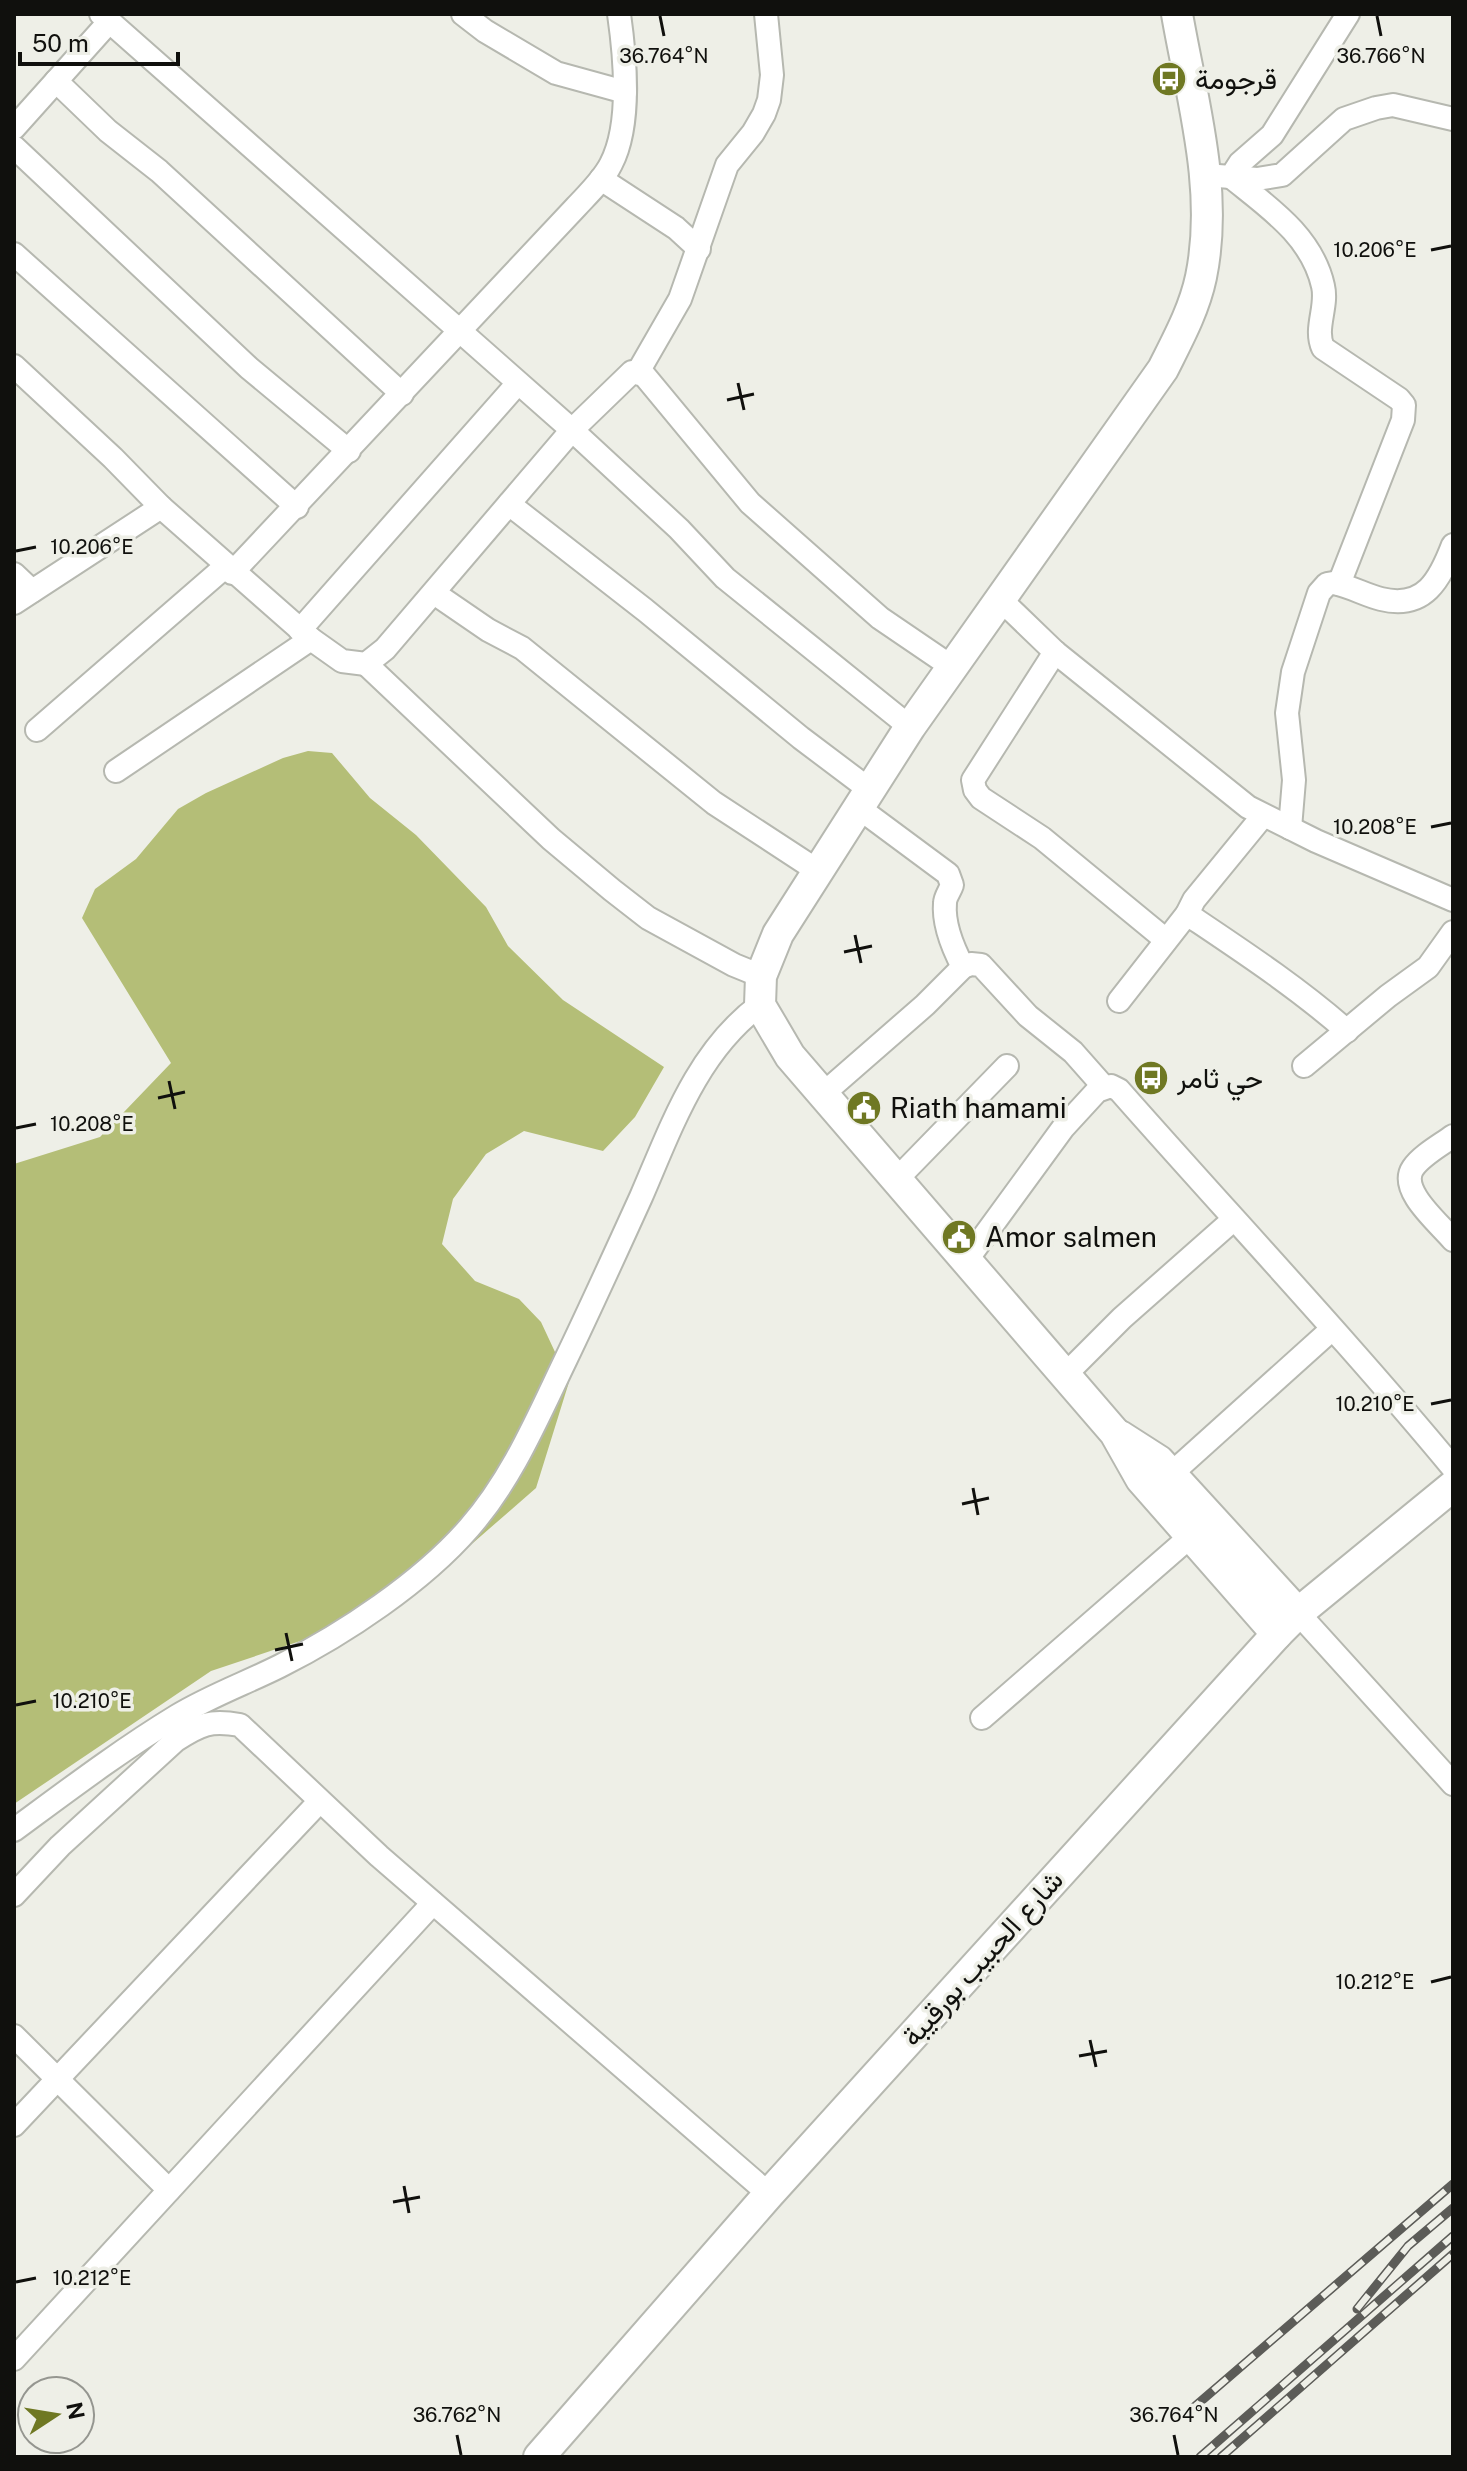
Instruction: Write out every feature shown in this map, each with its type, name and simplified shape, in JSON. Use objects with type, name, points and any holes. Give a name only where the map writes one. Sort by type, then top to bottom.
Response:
[{"type":"main road","points":[[1177,14],[1219,176],[1206,228],[1201,277],[1187,322],[1163,369],[910,727],[818,871],[778,934],[761,990],[790,1056],[1115,1433],[1141,1479],[1191,1536],[1288,1624]]},
{"type":"main road","points":[[1115,1433],[1159,1461],[1171,1474],[1288,1624]]},
{"type":"main road","name":"شارع الحبيب بورقيبة","points":[[539,2457],[769,2194],[1288,1624],[1453,1486]]},
{"type":"street","points":[[463,14],[485,31],[556,73],[625,92]]},
{"type":"street","points":[[37,730],[229,570],[297,507],[601,179],[616,155],[625,92],[625,57],[619,14]]},
{"type":"street","points":[[638,372],[680,299],[727,165],[753,133],[769,100],[772,75],[766,14]]},
{"type":"street","points":[[1219,176],[1240,163],[1272,135],[1348,14]]},
{"type":"street","points":[[14,128],[56,81],[105,18],[572,430],[679,529],[725,578],[910,727]]},
{"type":"street","points":[[56,81],[402,394]]},
{"type":"street","points":[[1219,176],[1257,179],[1282,175],[1344,119],[1376,108],[1393,105],[1453,119]]},
{"type":"street","points":[[14,147],[249,368],[349,451]]},
{"type":"street","points":[[1219,176],[1298,234],[1311,255],[1323,286],[1324,311],[1319,339],[1323,348],[1404,405],[1403,420],[1339,584]]},
{"type":"street","points":[[601,179],[676,228],[699,249]]},
{"type":"street","points":[[14,254],[297,507]]},
{"type":"street","points":[[14,366],[229,570],[306,635],[342,661],[366,664],[551,839],[612,890],[648,918],[734,965],[761,990],[713,1051],[679,1110],[540,1416],[496,1493],[468,1529],[423,1572],[337,1635],[177,1716],[14,1830]]},
{"type":"street","points":[[366,664],[385,649],[572,430],[632,372],[638,372],[644,375],[750,503],[880,618],[952,667]]},
{"type":"street","points":[[116,771],[306,635],[518,383]]},
{"type":"street","points":[[509,504],[656,618],[801,738],[948,874],[952,885],[945,899],[947,923],[963,967]]},
{"type":"street","points":[[14,574],[23,597],[161,507]]},
{"type":"street","points":[[1290,828],[1294,780],[1287,713],[1293,672],[1319,593],[1327,584],[1339,584],[1384,600],[1401,601],[1422,595],[1436,583],[1453,545]]},
{"type":"street","points":[[434,593],[488,630],[522,648],[714,803],[818,871]]},
{"type":"street","points":[[1000,599],[1055,652],[1262,817],[1411,885],[1453,900]]},
{"type":"street","points":[[1055,652],[973,780],[975,790],[981,798],[1042,838],[1166,940]]},
{"type":"street","points":[[1119,1001],[1187,914],[1194,900],[1262,817]]},
{"type":"street","points":[[1187,914],[1276,973],[1347,1031]]},
{"type":"street","points":[[1304,1066],[1428,967],[1453,932]]},
{"type":"street","points":[[823,1094],[925,1005],[963,967],[971,964],[981,965],[1028,1016],[1073,1052],[1104,1087]]},
{"type":"street","points":[[896,1180],[1007,1066]]},
{"type":"street","points":[[966,1261],[1063,1128],[1088,1099],[1104,1087],[1111,1086],[1119,1090],[1331,1330],[1390,1392],[1453,1468]]},
{"type":"street","points":[[1453,1136],[1414,1166],[1408,1179],[1411,1192],[1453,1240]]},
{"type":"street","points":[[1065,1375],[1144,1298],[1233,1220]]},
{"type":"street","points":[[1171,1474],[1331,1330]]},
{"type":"street","points":[[982,1718],[1191,1536]]},
{"type":"street","points":[[1288,1624],[1453,1784]]},
{"type":"street","points":[[14,1895],[60,1846],[176,1740],[198,1726],[217,1721],[240,1725],[319,1802],[769,2194]]},
{"type":"street","points":[[14,2125],[319,1802]]},
{"type":"street","points":[[14,2359],[433,1903]]},
{"type":"street","points":[[14,2036],[169,2190]]},
{"type":"green space","points":[[308,751],[332,753],[370,798],[416,835],[486,907],[508,946],[563,1000],[664,1067],[635,1117],[603,1151],[524,1131],[486,1154],[453,1199],[442,1244],[475,1281],[519,1299],[541,1322],[569,1382],[536,1488],[419,1590],[360,1621],[211,1671],[14,1804],[14,1164],[100,1137],[171,1063],[82,918],[95,889],[136,859],[178,809],[283,758]]},
{"type":"railway","points":[[1186,2414],[1453,2184]]},
{"type":"railway","points":[[1357,2309],[1408,2246],[1453,2208]]},
{"type":"railway","points":[[1200,2457],[1453,2236]]},
{"type":"railway","points":[[1221,2457],[1453,2254]]},
{"type":"place","name":"قرجومة","points":[[1169,79]]},
{"type":"place","name":"حي ثامر","points":[[1151,1078]]},
{"type":"place","name":"Riath hamami","points":[[864,1108]]},
{"type":"place","name":"Amor salmen","points":[[959,1237]]}]
